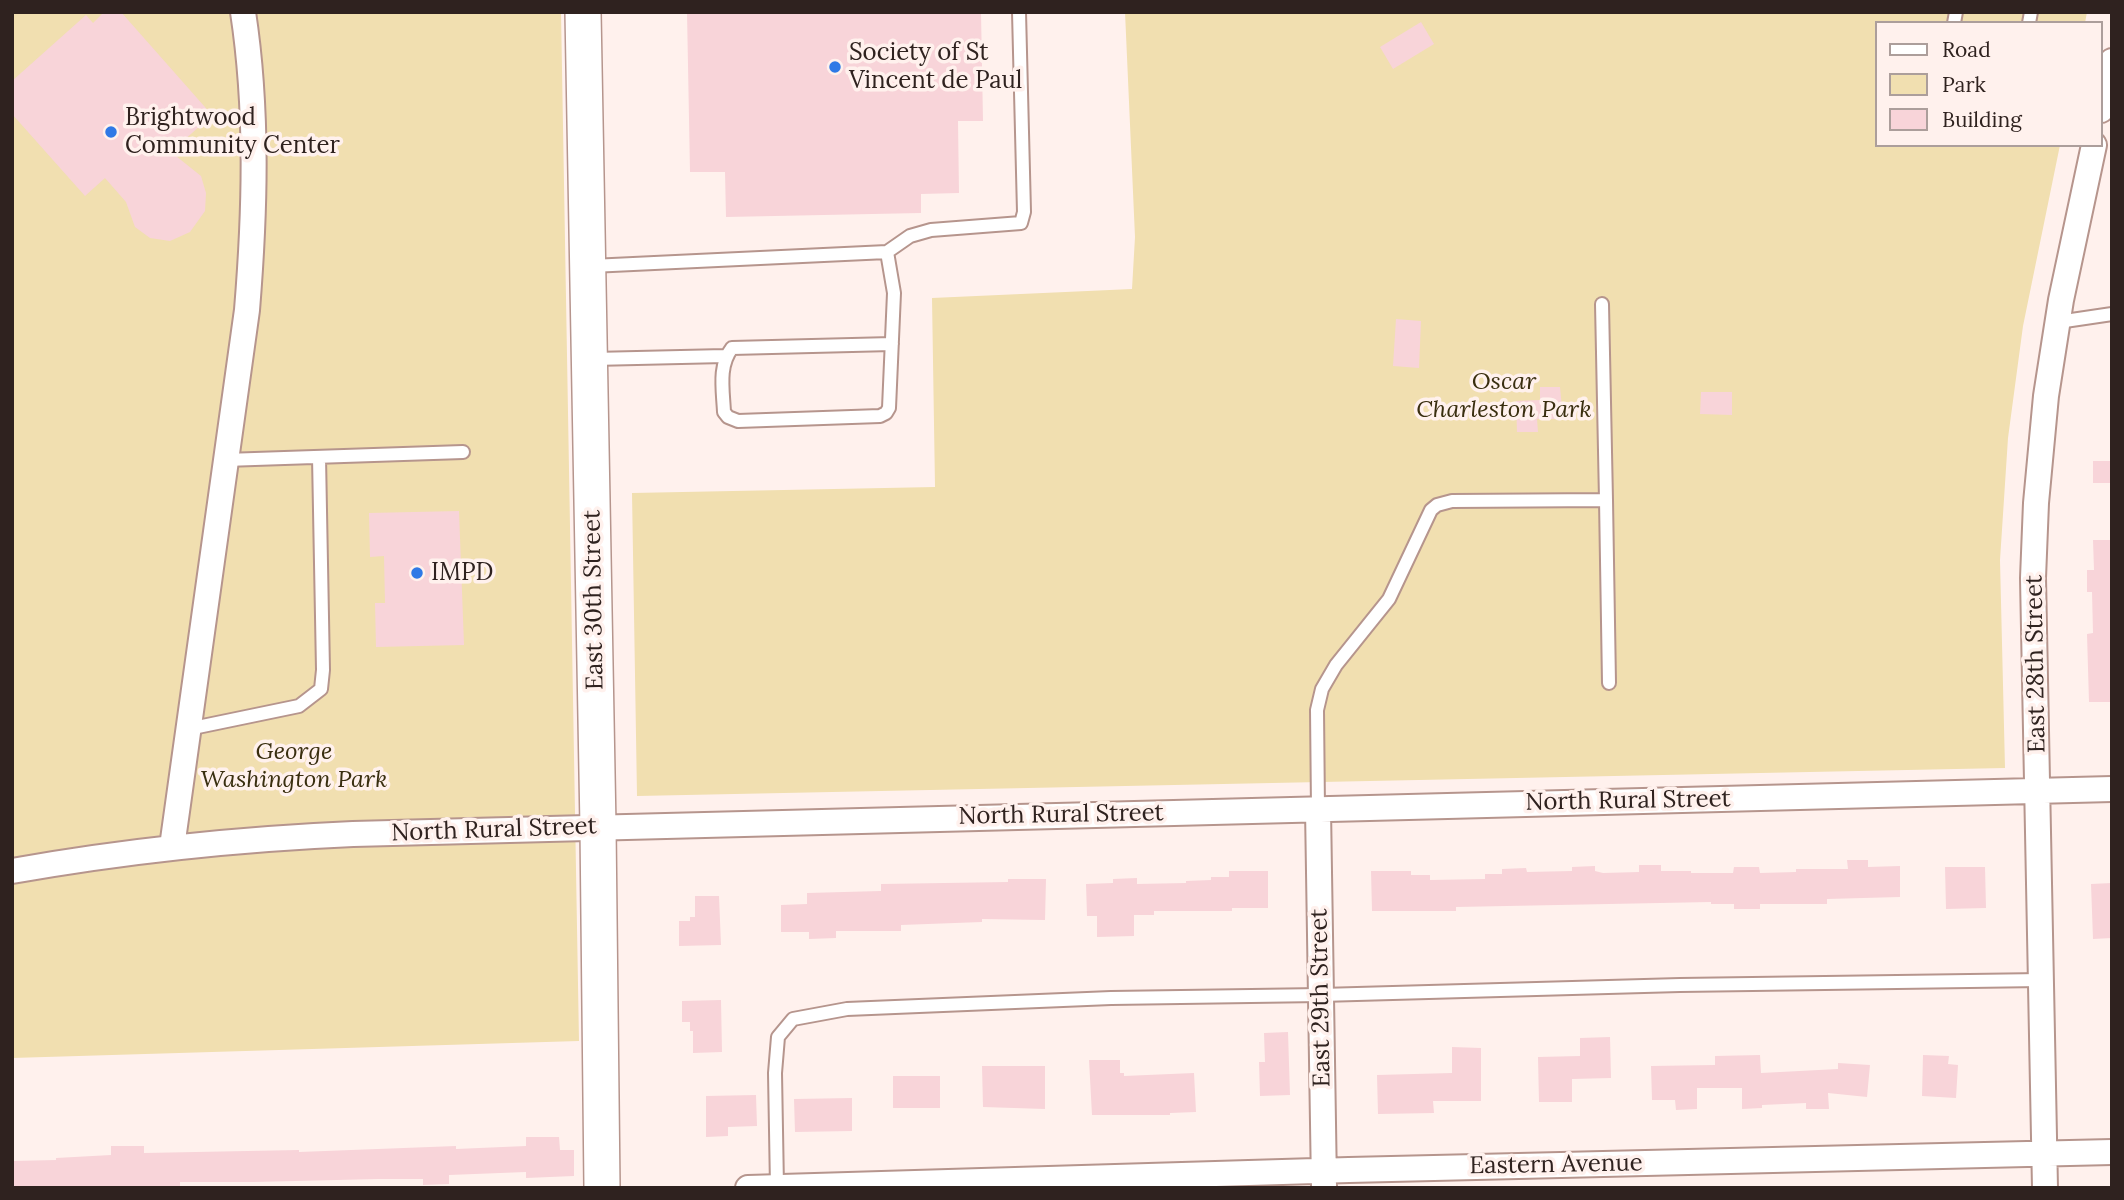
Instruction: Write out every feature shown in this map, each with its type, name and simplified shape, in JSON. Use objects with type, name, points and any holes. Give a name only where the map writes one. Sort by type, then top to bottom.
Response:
[{"type":"main road","name":"East 30th Street","points":[[583,12],[602,1188]]},
{"type":"street","points":[[172,847],[247,310],[252,253],[251,98],[243,12]]},
{"type":"street","points":[[2103,101],[2112,61]]},
{"type":"street","name":"East 28th Street","points":[[2045,1188],[2033,578],[2035,524],[2046,396],[2058,322],[2094,147]]},
{"type":"street","name":"North Rural Street","points":[[12,871],[172,847],[320,835],[2112,789]]},
{"type":"street","name":"East 29th Street","points":[[1318,809],[1324,1179]]},
{"type":"street","name":"Eastern Avenue","points":[[748,1188],[1324,1179],[2112,1152]]},
{"type":"lane","points":[[587,266],[887,252],[910,236],[931,230],[1021,222],[1024,212],[1018,12]]},
{"type":"lane","points":[[887,252],[894,293],[892,344],[889,408],[886,413],[880,416],[738,421],[724,412],[723,369],[725,356],[732,348],[892,344]]},
{"type":"lane","points":[[1602,304],[1609,683]]},
{"type":"lane","points":[[2058,322],[2112,314]]},
{"type":"lane","points":[[589,359],[725,356]]},
{"type":"lane","points":[[225,460],[463,452]]},
{"type":"lane","points":[[188,729],[299,706],[321,689],[323,670],[319,457]]},
{"type":"lane","points":[[1318,809],[1316,717],[1322,689],[1336,665],[1390,599],[1431,510],[1437,505],[1452,501],[1606,500]]},
{"type":"lane","points":[[777,1187],[775,1073],[778,1037],[793,1019],[846,1009],[1111,998],[2042,980]]},
{"type":"green space","name":"George Washington Park","points":[[12,12],[561,12],[579,1041],[12,1058]]},
{"type":"green space","name":"Oscar Charleston Park","points":[[1125,12],[2087,12],[2085,21],[1876,21],[1876,147],[2060,147],[2023,326],[2008,438],[2000,560],[2005,768],[637,796],[632,493],[935,487],[932,298],[1132,289],[1135,237]]},
{"type":"building","name":"Brightwood Community Center","points":[[104,12],[121,12],[212,115],[171,152],[201,176],[206,193],[205,211],[190,232],[170,241],[150,238],[135,227],[126,202],[105,178],[85,196],[12,114],[12,81],[86,15],[93,23]]},
{"type":"building","name":"Society of St Vincent de Paul","points":[[687,12],[981,12],[983,121],[958,121],[959,193],[921,194],[921,213],[726,217],[725,172],[690,172]]},
{"type":"building","points":[[1421,22],[1434,44],[1393,69],[1380,47]]},
{"type":"building","points":[[1396,319],[1421,321],[1419,368],[1393,366]]},
{"type":"building","points":[[1540,387],[1560,387],[1563,419],[1537,419],[1538,432],[1517,432],[1516,401],[1540,400]]},
{"type":"building","points":[[1701,392],[1732,392],[1732,415],[1700,414]]},
{"type":"building","points":[[2093,461],[2112,461],[2112,483],[2093,483]]},
{"type":"building","name":"IMPD","points":[[459,511],[464,645],[376,647],[375,603],[385,603],[384,556],[370,557],[369,513]]},
{"type":"building","points":[[2093,540],[2112,540],[2112,702],[2089,702],[2087,634],[2093,633],[2092,592],[2087,592],[2087,570],[2094,570]]},
{"type":"building","points":[[1847,860],[1868,860],[1868,867],[1900,866],[1900,897],[1827,899],[1827,904],[1760,904],[1760,909],[1734,909],[1734,904],[1711,902],[1456,907],[1456,911],[1372,911],[1371,871],[1411,871],[1411,875],[1430,875],[1430,880],[1485,879],[1485,874],[1502,874],[1502,869],[1526,868],[1527,872],[1572,871],[1572,867],[1595,866],[1595,871],[1603,873],[1639,872],[1639,865],[1661,865],[1661,871],[1691,873],[1733,873],[1734,867],[1759,867],[1760,873],[1796,872],[1796,869],[1848,869]]},
{"type":"building","points":[[1945,867],[1985,867],[1986,908],[1946,909]]},
{"type":"building","points":[[1229,871],[1268,871],[1268,908],[1154,911],[1154,915],[1134,915],[1134,936],[1097,937],[1097,916],[1087,916],[1086,884],[1113,883],[1113,879],[1137,878],[1137,884],[1186,883],[1211,880],[1211,877],[1229,877]]},
{"type":"building","points":[[1008,879],[1046,879],[1045,920],[982,919],[982,922],[901,925],[901,931],[836,931],[836,938],[809,939],[809,932],[781,932],[781,905],[807,904],[807,893],[881,891],[881,884],[1008,882]]},
{"type":"building","points":[[2112,883],[2112,938],[2093,939],[2091,884]]},
{"type":"building","points":[[695,896],[719,896],[721,945],[679,946],[679,921],[690,921],[690,917],[695,917]]},
{"type":"building","points":[[721,1000],[722,1052],[693,1053],[693,1031],[690,1031],[690,1022],[682,1022],[682,1001]]},
{"type":"building","points":[[1288,1032],[1290,1095],[1260,1096],[1259,1062],[1265,1062],[1264,1033]]},
{"type":"building","points":[[1610,1037],[1611,1078],[1572,1079],[1572,1102],[1539,1102],[1538,1057],[1580,1056],[1580,1038]]},
{"type":"building","points":[[1452,1047],[1481,1048],[1481,1101],[1433,1101],[1434,1113],[1378,1114],[1377,1075],[1452,1073]]},
{"type":"building","points":[[1760,1055],[1761,1073],[1838,1069],[1838,1063],[1870,1065],[1867,1097],[1828,1093],[1829,1109],[1806,1109],[1806,1103],[1762,1105],[1762,1108],[1742,1109],[1742,1088],[1697,1088],[1697,1109],[1676,1110],[1675,1100],[1652,1100],[1651,1066],[1715,1065],[1715,1056]]},
{"type":"building","points":[[1923,1055],[1949,1056],[1948,1064],[1958,1065],[1956,1098],[1922,1096]]},
{"type":"building","points":[[1089,1060],[1120,1060],[1120,1073],[1124,1073],[1124,1076],[1194,1073],[1196,1112],[1170,1115],[1092,1115]]},
{"type":"building","points":[[982,1066],[1045,1066],[1045,1109],[983,1107]]},
{"type":"building","points":[[893,1076],[940,1076],[940,1108],[893,1108]]},
{"type":"building","points":[[756,1095],[757,1126],[728,1127],[728,1136],[706,1137],[706,1096]]},
{"type":"building","points":[[852,1098],[852,1131],[795,1132],[794,1099]]},
{"type":"building","points":[[526,1137],[559,1137],[560,1150],[574,1150],[574,1176],[526,1178],[526,1172],[449,1175],[449,1184],[423,1185],[423,1179],[378,1179],[180,1182],[180,1188],[12,1188],[12,1161],[111,1155],[111,1146],[144,1146],[144,1153],[299,1152],[456,1146],[456,1149],[526,1146]]},
{"type":"place","name":"Society of St Vincent de Paul","points":[[835,67]]},
{"type":"place","name":"Brightwood Community Center","points":[[111,132]]},
{"type":"place","name":"IMPD","points":[[417,573]]}]
